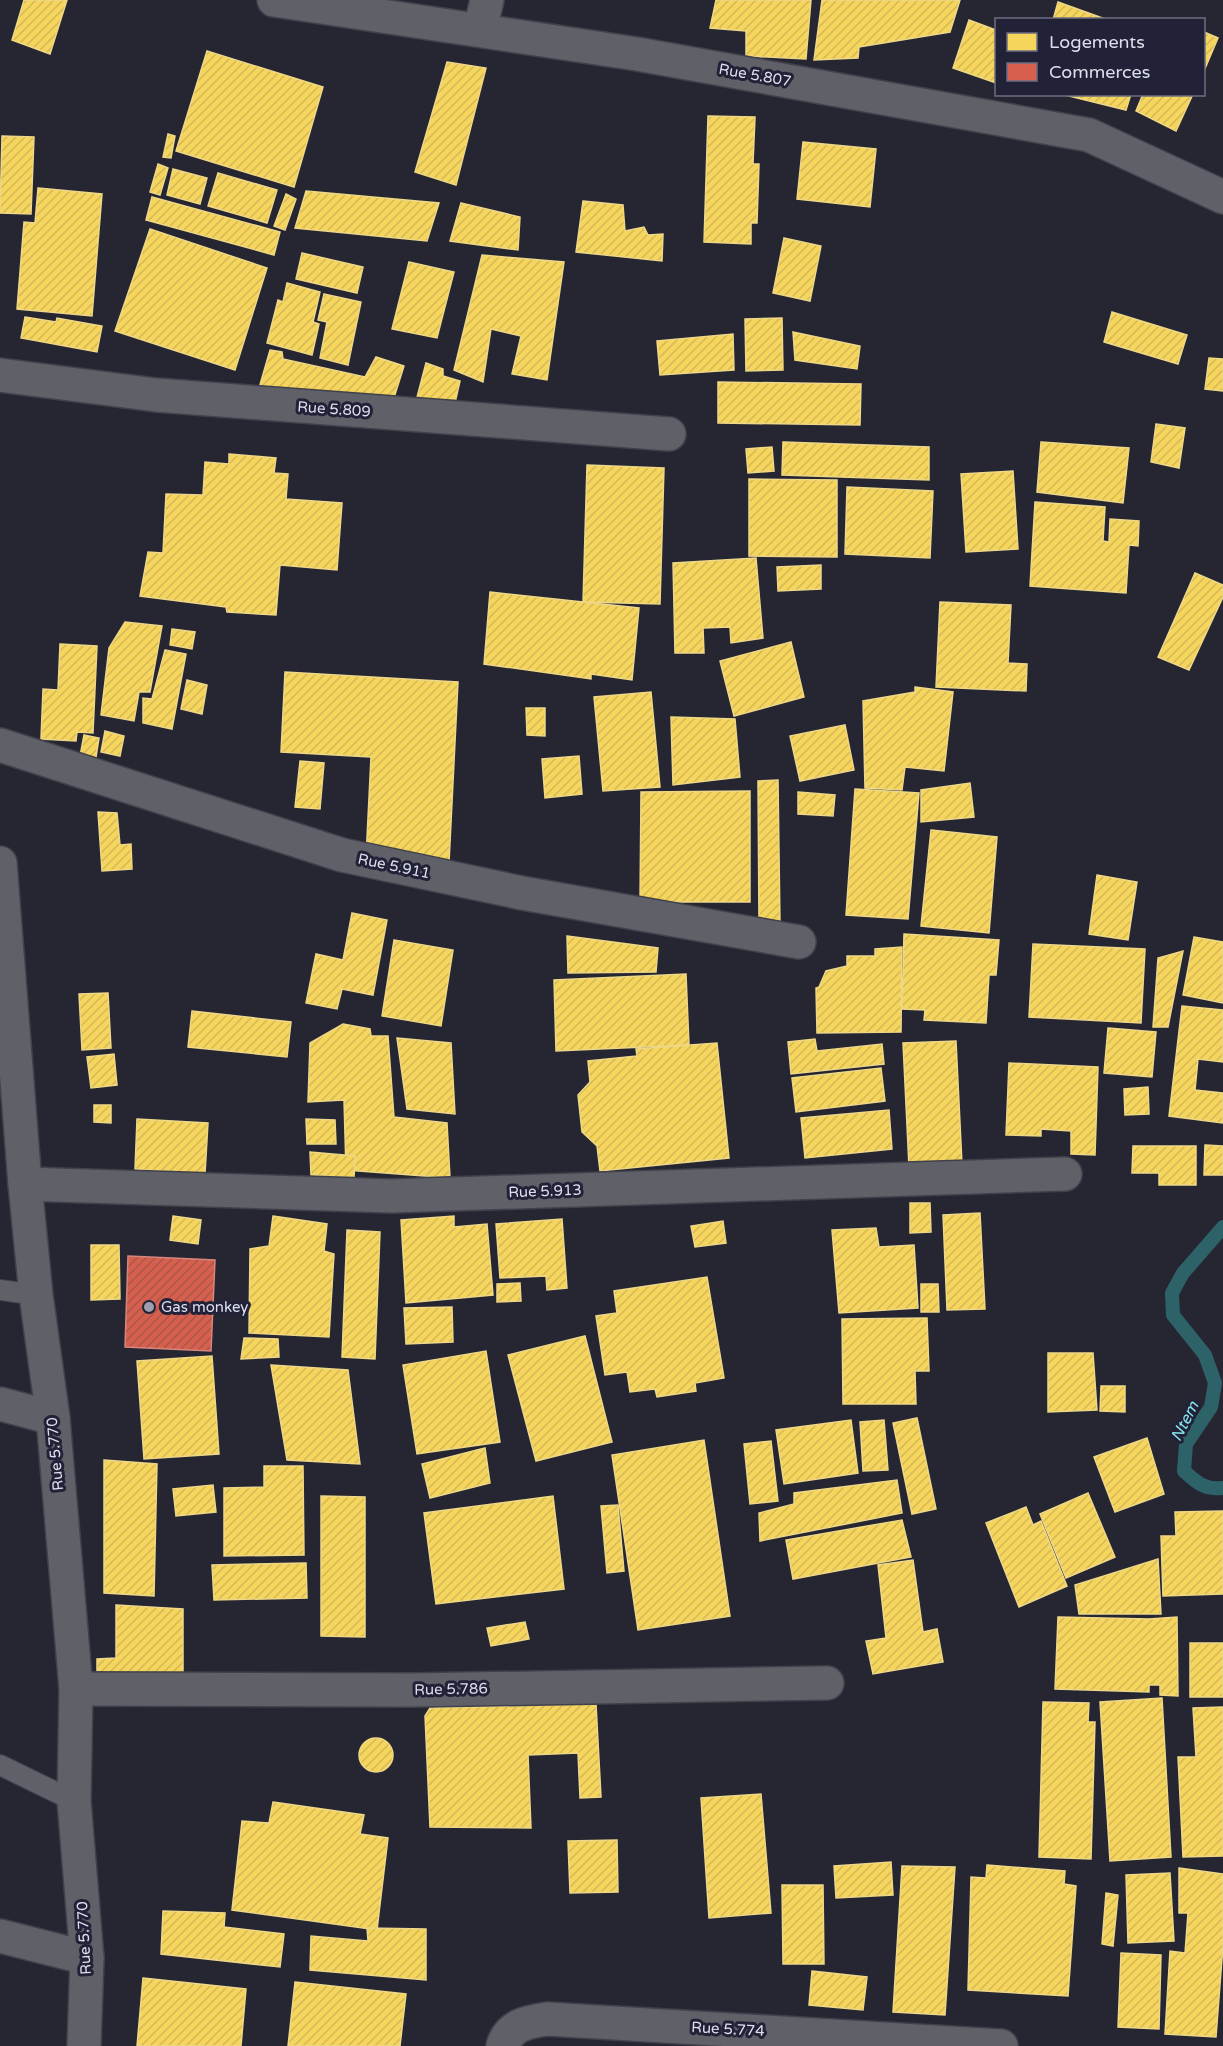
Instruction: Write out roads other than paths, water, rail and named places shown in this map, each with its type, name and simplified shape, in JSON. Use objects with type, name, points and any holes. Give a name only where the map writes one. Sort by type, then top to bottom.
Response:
[{"type":"street","name":"Rue 5.807","points":[[274,0],[484,15],[637,54],[1089,135],[1223,197]]},
{"type":"street","name":"Rue 5.809","points":[[0,375],[156,395],[669,434]]},
{"type":"street","name":"Rue 5.911","points":[[0,745],[342,855],[522,893],[799,942]]},
{"type":"street","name":"Rue 5.770","points":[[0,863],[11,1132],[25,1184],[36,1295],[53,1418],[76,1689],[74,1801],[87,1958],[84,2046]]},
{"type":"street","name":"Rue 5.913","points":[[25,1184],[391,1196],[1065,1174]]},
{"type":"street","points":[[0,1404],[53,1418]]},
{"type":"street","name":"Rue 5.786","points":[[76,1689],[412,1690],[827,1683]]},
{"type":"street","points":[[0,1936],[87,1958]]},
{"type":"street","name":"Rue 5.774","points":[[503,2046],[506,2035],[523,2022],[547,2019],[1001,2046]]},
{"type":"lane","points":[[0,1290],[36,1295]]},
{"type":"lane","points":[[0,1765],[74,1801]]},
{"type":"waterway","name":"Ntem","points":[[1223,1227],[1183,1273],[1172,1293],[1173,1315],[1205,1355],[1215,1383],[1211,1407],[1186,1444],[1184,1471],[1202,1485],[1223,1488]]},
{"type":"place","name":"Gas monkey","points":[[149,1307]]}]
